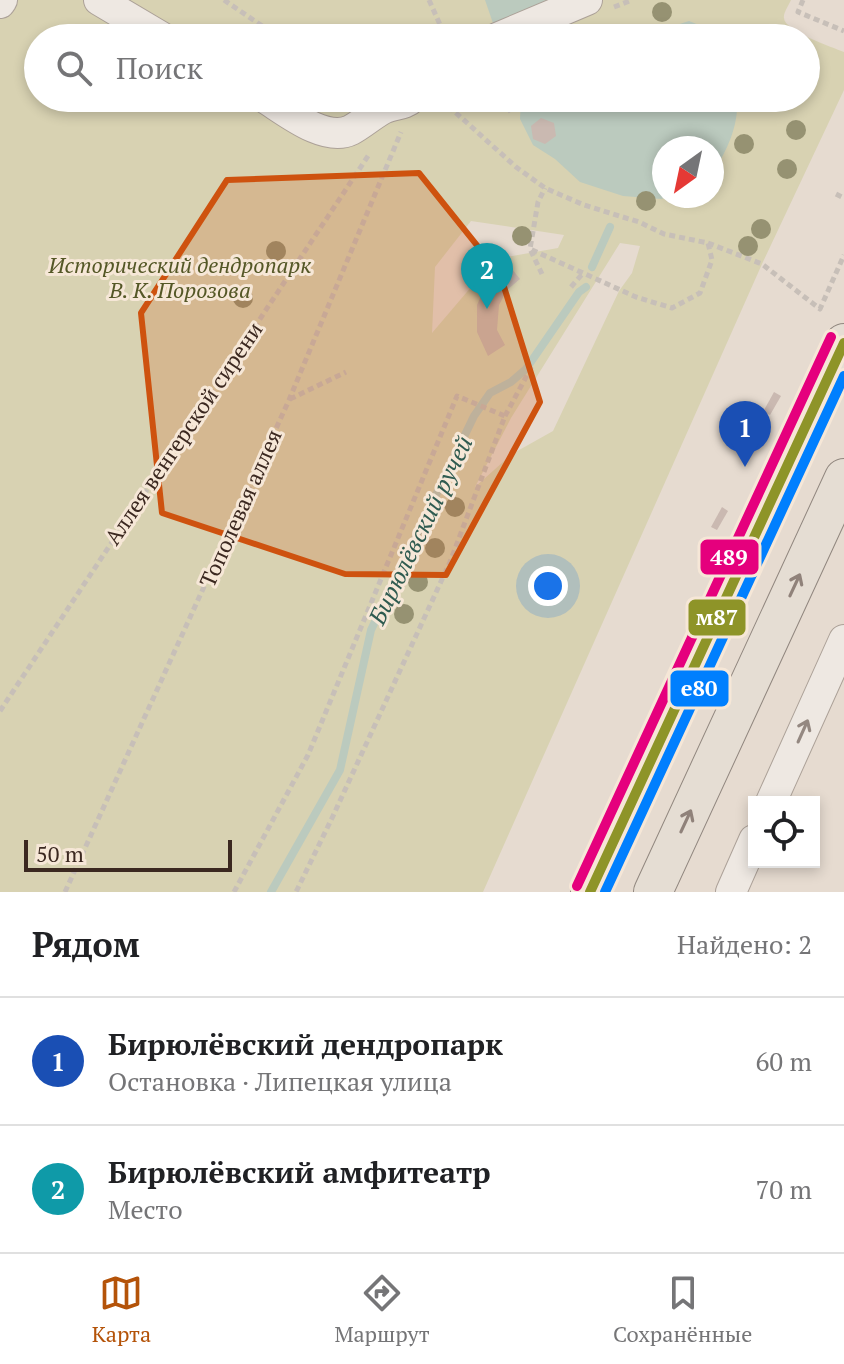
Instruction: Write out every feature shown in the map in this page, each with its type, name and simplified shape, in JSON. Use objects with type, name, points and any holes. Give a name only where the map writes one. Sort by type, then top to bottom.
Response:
[{"type":"main road","points":[[590,892],[844,343]]},
{"type":"main road","points":[[653,892],[844,478]]},
{"type":"street","points":[[99,0],[139,24]]},
{"type":"street","points":[[530,24],[587,0]]},
{"type":"street","points":[[288,112],[316,129],[342,132],[349,131],[379,112]]},
{"type":"street","points":[[774,796],[844,640]]},
{"type":"street","points":[[731,892],[748,854]]},
{"type":"path","points":[[224,0],[259,24]]},
{"type":"path","points":[[429,0],[440,24]]},
{"type":"path","points":[[803,0],[798,12],[844,31]]},
{"type":"path","name":"Тополевая аллея","points":[[65,892],[289,400],[415,112]]},
{"type":"path","points":[[455,112],[516,167],[545,188],[664,234],[708,243],[762,264],[820,309],[844,255]]},
{"type":"path","name":"Аллея венгерской сирени","points":[[0,711],[377,142]]},
{"type":"path","points":[[542,274],[530,249],[538,202],[545,188]]},
{"type":"path","points":[[836,194],[844,198]]},
{"type":"path","points":[[530,249],[636,297],[672,308],[700,293],[712,260],[708,243]]},
{"type":"path","points":[[571,287],[584,272]]},
{"type":"path","points":[[296,892],[450,562],[505,416],[532,366]]},
{"type":"path","points":[[289,400],[346,372]]},
{"type":"path","points":[[234,892],[308,755],[457,396],[505,416]]},
{"type":"highlighted area","points":[[419,173],[500,274],[540,402],[446,575],[345,574],[162,513],[141,313],[227,180]]},
{"type":"green space","name":"Исторический дендропарк В. К. Порозова","points":[[0,0],[791,0],[784,14],[787,24],[24,24],[24,112],[820,112],[820,42],[844,52],[844,90],[762,264],[483,892],[0,892]],"holes":[[[471,221],[564,235],[558,248],[495,259],[432,333],[435,267]],[[620,243],[640,246],[632,273],[619,291],[553,431],[512,454],[475,487],[511,418]]]},
{"type":"shaded area","points":[[485,0],[561,0],[506,24],[493,24]]},
{"type":"shaded area","points":[[520,112],[737,112],[724,154],[724,136],[652,136],[652,198],[623,196],[580,182],[555,159],[533,145],[520,119]]},
{"type":"building","points":[[541,118],[554,123],[556,136],[545,144],[533,139],[531,126]]},
{"type":"building","points":[[508,264],[520,279],[507,290],[499,305],[497,330],[505,345],[488,356],[477,332],[477,305],[488,281]]},
{"type":"building","points":[[774,392],[781,396],[770,415],[763,412]]},
{"type":"building","points":[[722,507],[728,511],[717,530],[711,527]]},
{"type":"waterway","name":"Бирюлёвский ручей","points":[[592,267],[610,227]]},
{"type":"waterway","name":"Бирюлёвский ручей","points":[[271,892],[340,770],[371,630],[474,416],[490,393],[511,382],[526,369],[579,292],[586,287]]},
{"type":"transit line","name":"489","points":[[577,886],[831,337]]},
{"type":"transit line","name":"м87","points":[[590,892],[844,343]]},
{"type":"transit line","name":"е80","points":[[605,892],[844,376]]},
{"type":"place","name":"Бирюлёвский амфитеатр","points":[[487,309]]},
{"type":"place","name":"Бирюлёвский дендропарк","points":[[745,467]]}]
